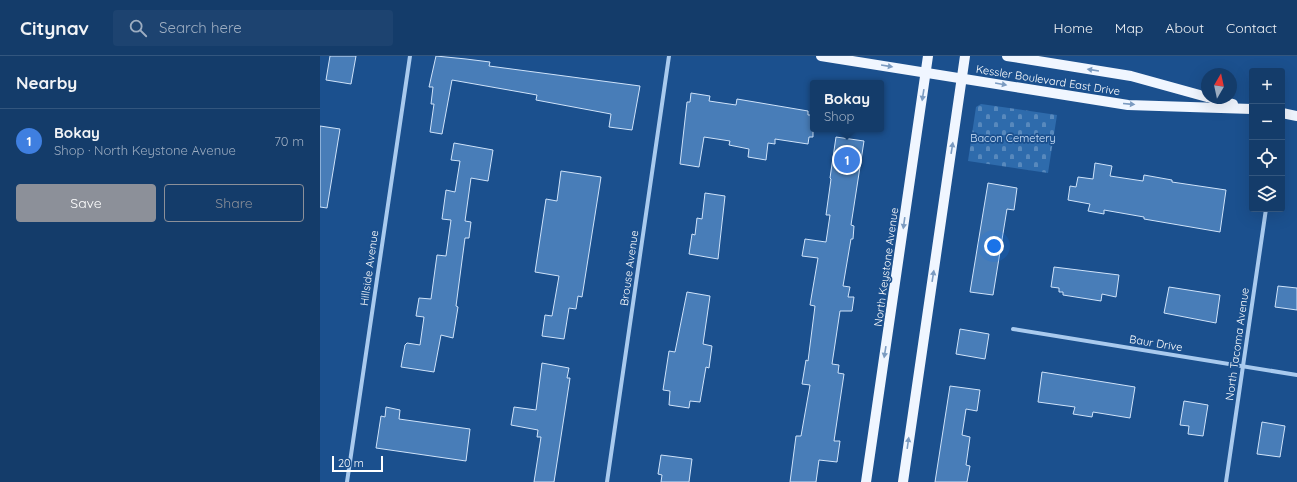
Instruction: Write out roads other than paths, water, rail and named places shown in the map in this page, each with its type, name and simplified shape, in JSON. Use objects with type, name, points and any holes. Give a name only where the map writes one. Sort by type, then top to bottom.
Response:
[{"type":"main road","name":"Kessler Boulevard East Drive","points":[[821,56],[962,77],[1128,105],[1249,109]]},
{"type":"main road","name":"North Keystone Avenue","points":[[866,482],[928,56]]},
{"type":"main road","points":[[903,482],[965,56]]},
{"type":"main road","name":"Kessler Boulevard East Drive","points":[[1007,56],[1131,76],[1201,95]]},
{"type":"main road","name":"Kessler Boulevard East Drive","points":[[1232,104],[1249,109]]},
{"type":"main road","points":[[1285,114],[1297,116]]},
{"type":"street","name":"Hillside Avenue","points":[[347,482],[410,56]]},
{"type":"street","name":"Brouse Avenue","points":[[607,482],[669,56]]},
{"type":"street","name":"North Tacoma Avenue","points":[[1226,482],[1266,212]]},
{"type":"street","name":"Baur Drive","points":[[1013,329],[1297,374]]},
{"type":"place","name":"Bokay","points":[[847,160]]},
{"type":"park label","name":"Bacon Cemetery","points":[[1013,138]]}]
